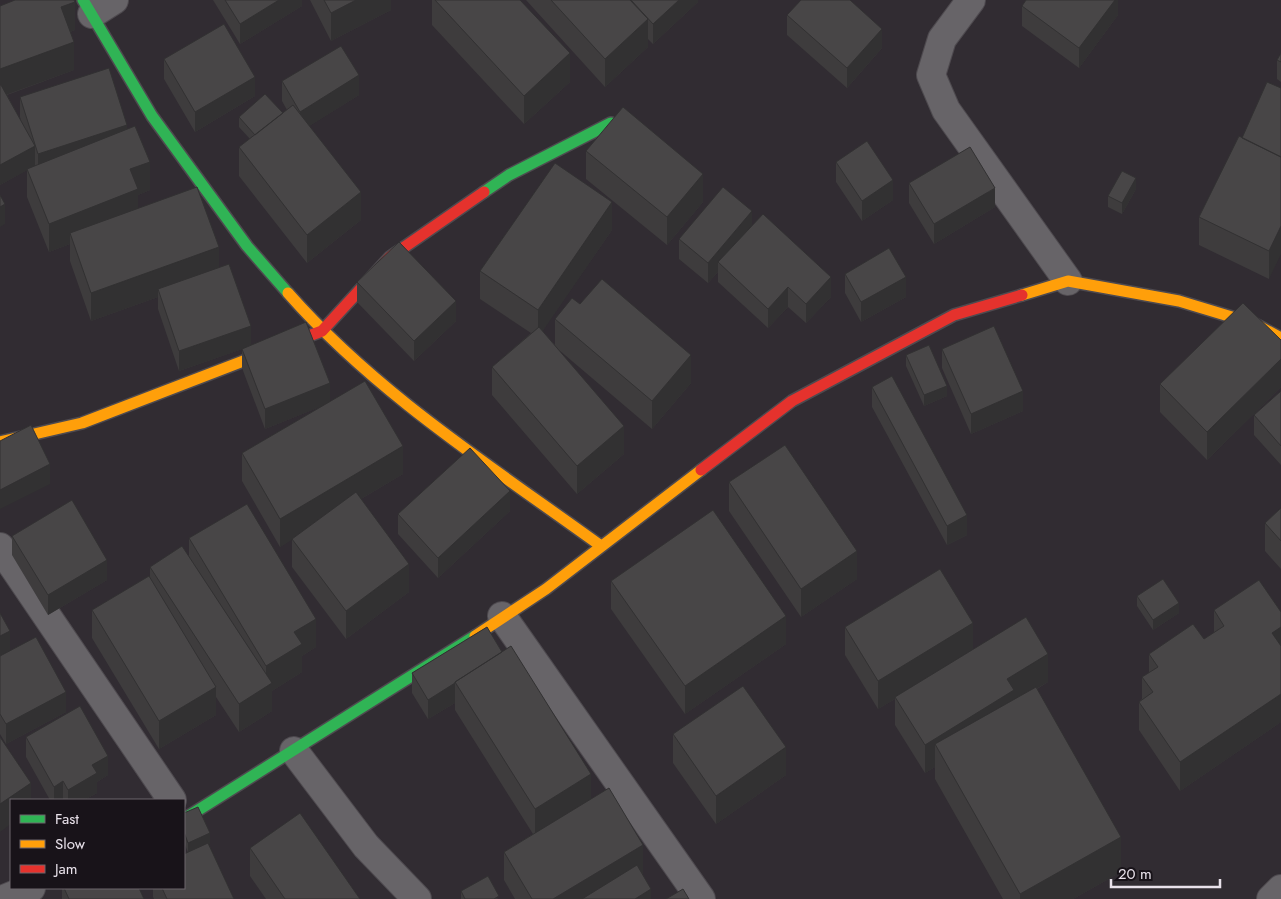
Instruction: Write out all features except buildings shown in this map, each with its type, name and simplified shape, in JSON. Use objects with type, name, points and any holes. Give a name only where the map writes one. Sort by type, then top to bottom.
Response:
[{"type":"street","points":[[971,0],[942,39],[931,76],[946,110],[1068,281]]},
{"type":"street","points":[[96,5],[152,116],[241,239],[322,331],[401,401],[601,546]]},
{"type":"street","points":[[0,442],[82,423],[322,331],[390,257],[508,175],[611,123]]},
{"type":"street","points":[[185,812],[294,751],[416,675],[502,616],[546,589],[792,401],[954,315],[1068,281],[1179,301],[1255,324],[1281,338]]},
{"type":"street","points":[[0,547],[171,799]]},
{"type":"street","points":[[502,616],[701,899]]},
{"type":"street","points":[[294,751],[366,846],[417,899]]},
{"type":"street","points":[[4,899],[29,889]]},
{"type":"traffic: fast","points":[[83,0],[152,116],[247,246],[288,293]]},
{"type":"traffic: fast","points":[[484,192],[509,175],[611,123]]},
{"type":"traffic: fast","points":[[185,818],[475,636]]},
{"type":"traffic: slow","points":[[1022,295],[1068,281],[1179,301],[1255,324],[1281,338]]},
{"type":"traffic: slow","points":[[288,293],[323,330],[397,397],[601,546]]},
{"type":"traffic: slow","points":[[0,442],[82,423],[280,347]]},
{"type":"traffic: slow","points":[[475,636],[546,589],[701,470]]},
{"type":"traffic: jam","points":[[280,347],[322,331],[390,257],[484,192]]},
{"type":"traffic: jam","points":[[701,470],[792,401],[954,315],[1022,295]]}]
